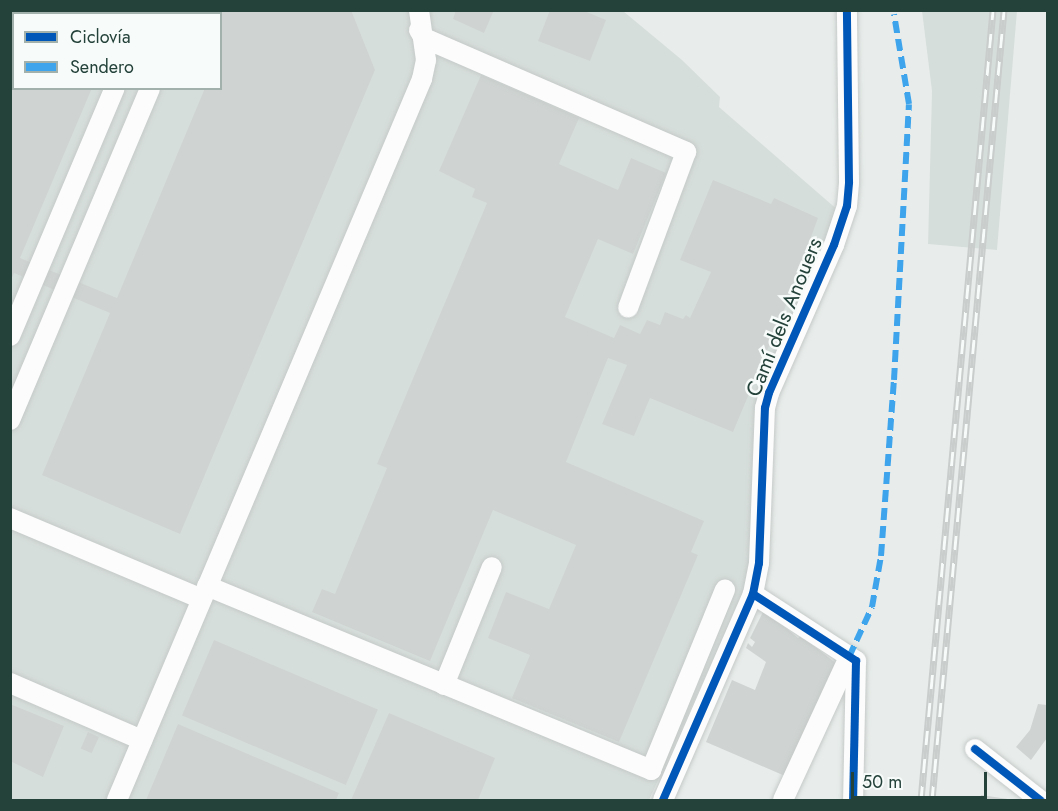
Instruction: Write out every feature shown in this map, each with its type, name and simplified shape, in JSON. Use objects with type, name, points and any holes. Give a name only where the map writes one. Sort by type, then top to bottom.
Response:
[{"type":"street","points":[[406,10],[424,38],[686,152],[628,308]]},
{"type":"street","points":[[117,801],[422,79],[426,60],[419,10]]},
{"type":"street","name":"Camí dels Anouers","points":[[663,801],[753,594],[759,563],[765,408],[769,393],[834,245],[847,206],[849,182],[847,10]]},
{"type":"street","points":[[10,336],[114,90]]},
{"type":"street","points":[[10,420],[149,90]]},
{"type":"street","points":[[10,518],[444,685],[651,770],[725,590]]},
{"type":"street","points":[[444,685],[492,567]]},
{"type":"street","points":[[753,594],[856,662],[853,801]]},
{"type":"street","points":[[783,801],[849,657]]},
{"type":"street","points":[[10,683],[142,740]]},
{"type":"street","points":[[975,748],[1040,801]]},
{"type":"shaded area","points":[[10,11],[623,11],[682,60],[720,97],[719,107],[839,211],[757,396],[749,581],[649,800],[11,800]]},
{"type":"shaded area","points":[[922,11],[1017,11],[997,250],[928,244],[932,91]]},
{"type":"building","points":[[186,10],[351,10],[375,70],[180,534],[42,475],[110,313],[14,273],[10,282],[10,43],[12,44],[12,90],[91,90],[20,258],[117,298],[204,90],[222,90],[222,12],[186,12]]},
{"type":"building","points":[[456,10],[494,10],[484,33],[453,19]]},
{"type":"building","points":[[550,10],[582,10],[606,20],[590,61],[538,41]]},
{"type":"building","points":[[481,75],[579,118],[559,164],[618,190],[631,158],[666,173],[633,254],[598,239],[565,317],[614,338],[620,325],[640,334],[647,320],[660,325],[665,312],[683,319],[686,315],[690,318],[711,272],[680,260],[713,180],[771,204],[774,198],[818,218],[787,303],[733,432],[650,398],[634,436],[602,424],[627,365],[608,358],[566,462],[704,521],[691,552],[698,555],[619,742],[512,698],[530,655],[488,638],[506,592],[549,609],[576,545],[493,510],[430,661],[312,612],[322,589],[335,594],[387,468],[377,464],[487,203],[472,197],[475,189],[439,171]]},
{"type":"building","points":[[764,610],[798,638],[801,636],[837,664],[785,776],[706,742],[732,680],[755,690],[766,662],[746,648],[748,643],[752,647],[755,642],[750,638]]},
{"type":"building","points":[[214,640],[378,710],[346,785],[182,715]]},
{"type":"building","points":[[10,704],[64,726],[43,777],[10,761]]},
{"type":"building","points":[[1038,704],[1047,705],[1047,738],[1031,760],[1016,747],[1030,730]]},
{"type":"building","points":[[389,713],[495,758],[478,800],[351,800]]},
{"type":"building","points":[[178,724],[339,793],[336,800],[146,800]]},
{"type":"building","points":[[88,732],[99,737],[92,753],[81,748]]},
{"type":"building","points":[[981,795],[1008,799],[1008,800],[980,800]]},
{"type":"railway","points":[[921,800],[993,10]]},
{"type":"railway","points":[[932,800],[1004,10]]},
{"type":"marked path","points":[[849,657],[872,607],[881,556],[894,380],[909,104],[894,14]]},
{"type":"cycle path","points":[[663,800],[753,594],[759,563],[765,408],[769,393],[834,245],[847,206],[849,182],[847,10]]},
{"type":"cycle path","points":[[753,594],[856,661],[853,800]]},
{"type":"cycle path","points":[[975,749],[1040,800]]}]
